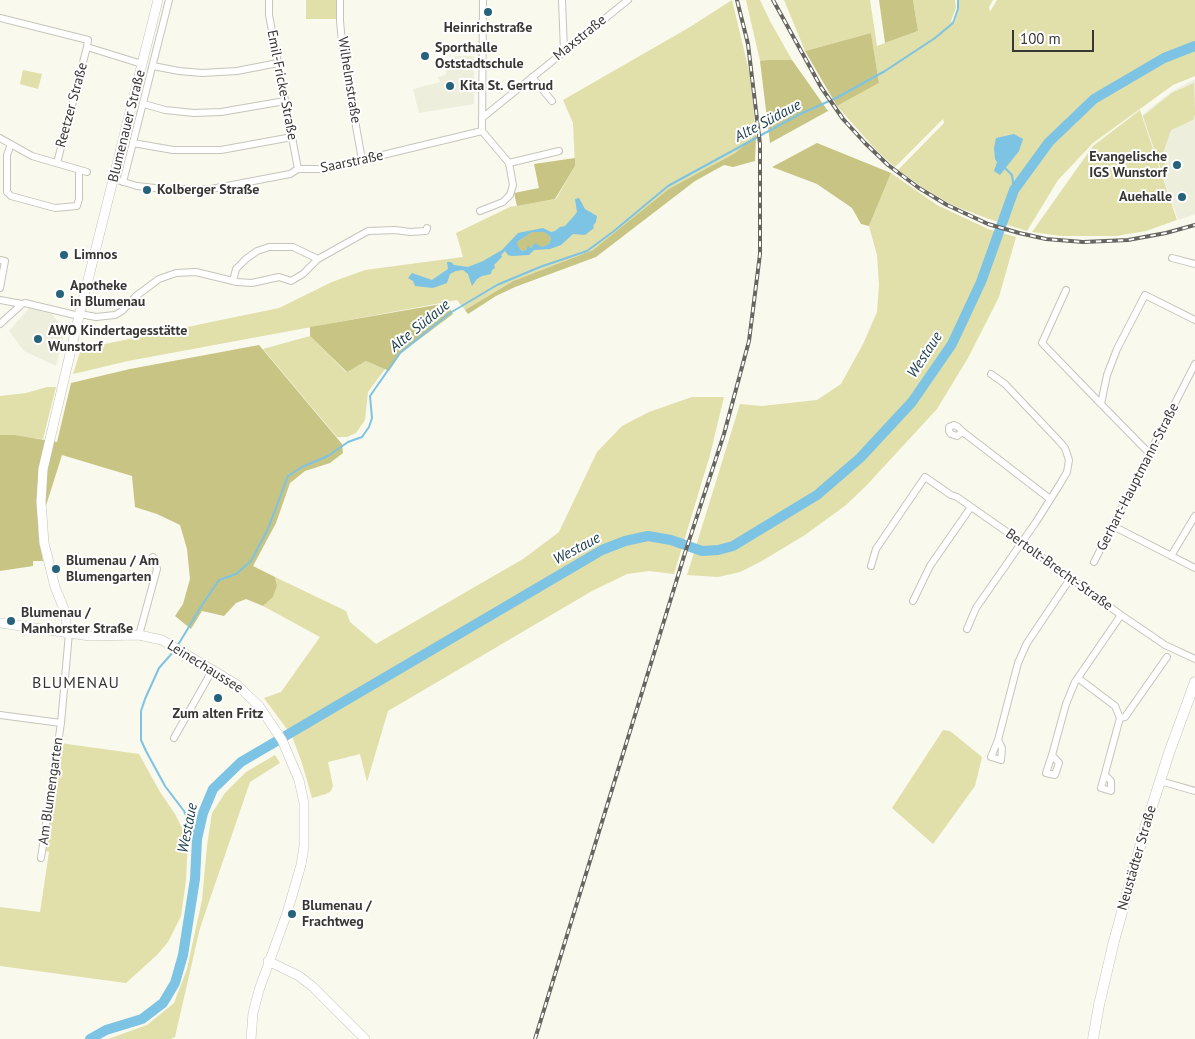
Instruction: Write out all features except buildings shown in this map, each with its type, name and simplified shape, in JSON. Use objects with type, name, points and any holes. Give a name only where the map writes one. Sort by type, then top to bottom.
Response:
[{"type":"main road","name":"Neustädter Straße","points":[[1093,1039],[1114,941],[1146,825],[1195,682]]},
{"type":"street","name":"Blumenauer Straße","points":[[79,315],[158,0]]},
{"type":"street","name":"Blumenauer Straße","points":[[124,182],[169,0]]},
{"type":"street","name":"Emil-Fricke-Straße","points":[[269,0],[269,15],[298,169]]},
{"type":"street","name":"Wilhelmstraße","points":[[340,0],[343,53],[362,160]]},
{"type":"street","points":[[480,211],[503,202],[510,195],[513,185],[509,163],[482,131],[483,0]]},
{"type":"street","points":[[562,0],[564,51]]},
{"type":"street","name":"Maxstraße","points":[[482,118],[628,0]]},
{"type":"street","points":[[0,18],[88,40],[87,47],[142,64]]},
{"type":"street","name":"Reetzer Straße","points":[[56,163],[87,47]]},
{"type":"street","points":[[153,66],[202,73],[236,71],[278,63]]},
{"type":"street","points":[[532,77],[552,101]]},
{"type":"street","points":[[144,104],[165,110],[194,113],[221,112],[285,101]]},
{"type":"street","name":"Saarstraße","points":[[114,179],[137,186],[164,189],[211,189],[290,174],[298,169],[319,169],[362,160],[482,131]]},
{"type":"street","points":[[133,143],[174,150],[222,150],[292,137]]},
{"type":"street","points":[[0,138],[32,156],[87,172]]},
{"type":"street","points":[[11,144],[7,155],[7,192],[11,196],[55,208],[77,206],[79,199],[79,170]]},
{"type":"street","points":[[509,163],[559,151]]},
{"type":"street","points":[[0,300],[25,303],[79,315],[96,317],[115,315],[159,279],[176,273],[196,272],[232,281],[252,283],[279,277],[291,281],[303,274],[318,259],[368,231],[410,232],[426,231],[427,228]]},
{"type":"street","points":[[232,281],[236,269],[257,251],[269,248],[293,247],[318,259]]},
{"type":"street","points":[[1172,258],[1195,264]]},
{"type":"street","points":[[0,260],[5,261],[0,288]]},
{"type":"street","points":[[1066,290],[1042,343],[1142,448],[1150,454]]},
{"type":"street","points":[[1101,404],[1107,375],[1117,349],[1145,295],[1195,320]]},
{"type":"street","points":[[0,324],[22,304]]},
{"type":"street","points":[[68,633],[66,614],[55,586],[45,551],[40,502],[43,469],[48,445],[79,315]]},
{"type":"street","name":"Gerhart-Hauptmann-Straße","points":[[1094,562],[1150,454],[1192,380],[1195,364]]},
{"type":"street","points":[[967,629],[976,608],[1067,472],[1069,460],[1065,448],[1005,384],[991,374]]},
{"type":"street","points":[[963,432],[1050,499]]},
{"type":"street","name":"Bertolt-Brecht-Straße","points":[[871,566],[876,549],[925,477],[951,495],[958,497],[1007,532],[1020,544],[1032,550],[1070,579],[1165,645],[1195,659]]},
{"type":"street","points":[[913,601],[930,566],[971,508]]},
{"type":"street","points":[[1171,556],[1195,516]]},
{"type":"street","points":[[1113,526],[1195,568]]},
{"type":"street","points":[[139,635],[157,569],[152,557]]},
{"type":"street","points":[[998,740],[1018,663],[1027,643],[1070,579]]},
{"type":"street","points":[[1052,755],[1066,704],[1078,678],[1121,615]]},
{"type":"street","name":"Leinechaussee","points":[[0,623],[68,633],[155,637],[236,684],[248,694],[272,724],[290,756],[298,780],[304,803],[304,846],[296,883],[258,990],[251,1039]]},
{"type":"street","name":"Am Blumengarten","points":[[41,858],[60,723],[68,633]]},
{"type":"street","points":[[1120,718],[1124,716],[1167,657]]},
{"type":"street","points":[[174,738],[213,669]]},
{"type":"street","points":[[1078,678],[1115,706],[1120,718],[1105,775]]},
{"type":"street","name":"Am Blumengarten","points":[[0,715],[60,723]]},
{"type":"street","points":[[1160,781],[1195,791]]},
{"type":"street","points":[[268,961],[299,976],[313,986],[365,1039]]},
{"type":"shaded area","points":[[306,0],[336,0],[336,19],[306,19]]},
{"type":"shaded area","points":[[732,0],[750,75],[756,135],[735,153],[720,161],[593,250],[513,281],[465,310],[457,300],[128,361],[73,374],[81,349],[279,308],[332,282],[365,270],[463,257],[456,233],[510,207],[556,199],[575,166],[573,123],[563,100],[690,27]]},
{"type":"shaded area","points":[[746,0],[760,0],[792,60],[760,61]]},
{"type":"shaded area","points":[[784,0],[870,0],[877,46],[918,31],[913,0],[955,0],[956,8],[951,21],[954,24],[959,9],[959,0],[993,0],[989,7],[990,12],[997,0],[1195,0],[1195,76],[1173,85],[1093,143],[1058,180],[1027,231],[952,205],[898,170],[944,123],[943,119],[895,167],[877,151],[837,106],[879,83],[871,33],[805,51]]},
{"type":"shaded area","points":[[879,0],[913,0],[918,31],[885,43]]},
{"type":"shaded area","points":[[871,33],[879,83],[837,106],[805,51]]},
{"type":"shaded area","name":"Kita St. Gertrud","points":[[455,56],[474,56],[474,104],[419,113],[413,89],[440,82],[438,77],[446,75],[446,61],[454,61]]},
{"type":"shaded area","points":[[792,60],[828,111],[770,143],[760,61]]},
{"type":"shaded area","points":[[23,70],[42,74],[38,89],[20,84]]},
{"type":"shaded area","name":"Evangelische IGS Wunstorf","points":[[1195,79],[1195,214],[1178,220],[1142,115],[1171,92]]},
{"type":"shaded area","points":[[1194,83],[1195,114],[1193,120],[1171,130],[1163,153],[1166,170],[1162,172],[1143,116],[1172,93]]},
{"type":"shaded area","points":[[1140,110],[1177,220],[1146,231],[1116,236],[1061,236],[1032,232],[1093,146]]},
{"type":"shaded area","points":[[756,135],[755,161],[733,167],[724,165],[695,181],[596,257],[515,287],[496,296],[468,314],[465,310],[513,281],[593,250],[669,189],[735,153]]},
{"type":"shaded area","points":[[817,143],[891,173],[869,226],[861,224],[852,208],[817,184],[772,167]]},
{"type":"shaded area","points":[[575,158],[575,166],[555,199],[517,206],[514,193],[539,188],[534,164]]},
{"type":"shaded area","points":[[891,173],[937,205],[988,229],[1016,237],[999,297],[968,358],[937,409],[846,505],[805,535],[740,572],[718,577],[687,575],[740,404],[762,406],[817,400],[841,384],[863,344],[877,312],[879,285],[877,255],[869,226]]},
{"type":"shaded area","points":[[532,232],[544,232],[550,236],[549,244],[542,247],[533,246],[523,251],[517,247],[516,243]]},
{"type":"shaded area","points":[[447,303],[453,314],[401,353],[389,371],[366,361],[347,372],[310,336],[310,327]]},
{"type":"shaded area","name":"AWO Kindertagesstätte Wunstorf","points":[[29,308],[52,314],[65,331],[56,366],[24,351],[9,331]]},
{"type":"shaded area","points":[[310,336],[346,372],[366,361],[385,369],[368,392],[365,420],[356,433],[347,437],[337,437],[263,349]]},
{"type":"shaded area","points":[[259,345],[342,444],[343,453],[330,463],[305,471],[290,483],[276,523],[253,566],[275,577],[277,586],[273,597],[263,606],[246,599],[236,603],[224,616],[202,611],[191,629],[175,616],[183,604],[190,579],[187,549],[180,525],[157,514],[135,507],[132,476],[62,455],[38,531],[43,561],[33,561],[33,566],[0,571],[0,435],[14,435],[57,442],[71,383],[130,369]]},
{"type":"shaded area","points":[[47,387],[56,387],[43,439],[0,435],[0,396],[26,393]]},
{"type":"shaded area","points":[[692,397],[724,397],[710,455],[674,574],[649,571],[627,574],[592,591],[388,711],[367,782],[360,754],[328,762],[333,786],[331,791],[312,798],[292,736],[264,698],[281,692],[320,637],[263,606],[273,597],[277,586],[275,577],[346,611],[350,622],[376,644],[523,559],[559,532],[597,452],[622,426],[649,412]]},
{"type":"shaded area","points":[[943,730],[950,731],[982,757],[975,786],[933,844],[892,808]]},
{"type":"shaded area","points":[[60,743],[139,754],[160,792],[175,814],[188,840],[186,880],[181,916],[168,942],[157,955],[126,983],[0,966],[0,907],[40,912],[49,852],[44,850]]},
{"type":"shaded area","points":[[275,755],[280,763],[250,782],[200,928],[175,1037],[171,1039],[108,1039],[147,1025],[174,1003],[187,969],[202,900],[212,813],[225,793],[246,772]]},
{"type":"water","points":[[1014,134],[1023,139],[1019,151],[1000,175],[994,171],[997,162],[994,148],[996,138]]},
{"type":"water","points":[[579,198],[585,209],[597,216],[594,228],[585,235],[573,234],[561,245],[550,249],[534,250],[529,255],[512,256],[508,255],[505,251],[494,265],[495,268],[491,274],[477,279],[472,286],[468,274],[463,270],[450,274],[447,283],[433,288],[415,286],[413,281],[408,278],[412,273],[432,280],[448,269],[447,262],[468,267],[483,261],[502,250],[518,233],[543,228],[551,232],[555,231],[565,226],[577,212],[575,199]],"holes":[[[532,232],[544,232],[550,236],[549,244],[542,247],[535,243],[531,248],[528,246],[526,250],[522,251],[518,247],[517,242]]]},
{"type":"waterway","name":"Alte Südaue","points":[[178,645],[219,580],[236,574],[251,561],[268,529],[288,476],[302,467],[328,456],[348,442],[362,437],[369,427],[372,418],[370,396],[400,353],[450,313],[497,285],[540,267],[587,251],[668,186],[798,115],[838,97],[885,71],[935,38],[953,23],[958,9],[958,0]]},
{"type":"waterway","name":"Westaue","points":[[90,1039],[106,1030],[142,1019],[163,1003],[175,983],[183,955],[195,879],[197,839],[203,813],[213,789],[241,762],[602,550],[625,541],[648,536],[671,540],[702,551],[718,550],[733,546],[817,495],[860,458],[912,402],[952,344],[981,282],[1014,190],[1049,142],[1094,99],[1164,58],[1195,46]]},
{"type":"waterway","points":[[1005,168],[1012,175],[1014,190]]},
{"type":"waterway","name":"Alte Südaue","points":[[174,651],[159,668],[145,699],[141,711],[141,740],[165,786],[184,811],[197,839]]},
{"type":"railway","points":[[535,1039],[685,553],[724,434],[749,341],[760,254],[760,144],[748,44],[737,0]]},
{"type":"railway","points":[[773,0],[821,87],[843,119],[888,165],[919,188],[947,205],[988,224],[1019,233],[1046,239],[1083,242],[1128,240],[1195,225]]},
{"type":"place","name":"Heinrichstraße","points":[[488,12]]},
{"type":"place","name":"Sporthalle Oststadtschule","points":[[425,56]]},
{"type":"place","name":"Kita St. Gertrud","points":[[450,86]]},
{"type":"place","name":"Evangelische IGS Wunstorf","points":[[1177,165]]},
{"type":"place","name":"Kolberger Straße","points":[[147,190]]},
{"type":"place","name":"Auehalle","points":[[1182,197]]},
{"type":"place","name":"Limnos","points":[[64,255]]},
{"type":"place","name":"Apotheke in Blumenau","points":[[60,294]]},
{"type":"place","name":"AWO Kindertagesstätte Wunstorf","points":[[38,339]]},
{"type":"place","name":"Blumenau / Am Blumengarten","points":[[56,569]]},
{"type":"place","name":"Blumenau / Manhorster Straße","points":[[11,621]]},
{"type":"place","name":"Zum alten Fritz","points":[[218,698]]},
{"type":"place","name":"Blumenau / Frachtweg","points":[[292,914]]},
{"type":"district","name":"BLUMENAU","points":[[76,683]]}]
